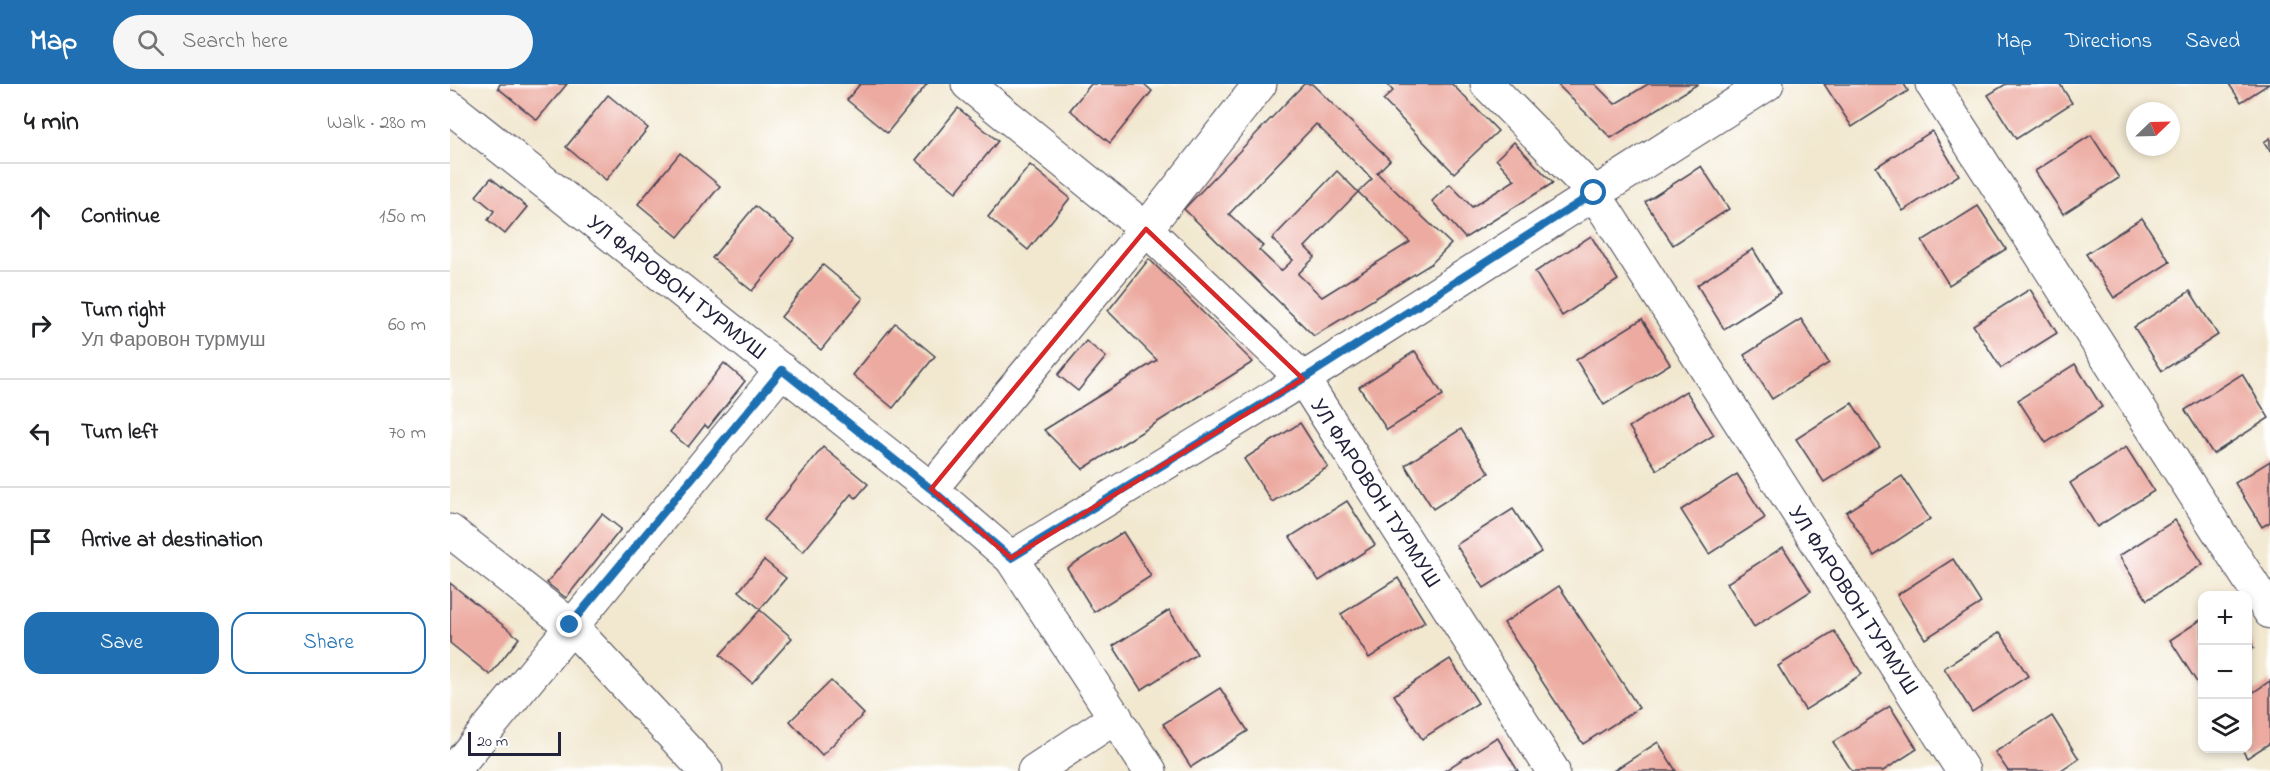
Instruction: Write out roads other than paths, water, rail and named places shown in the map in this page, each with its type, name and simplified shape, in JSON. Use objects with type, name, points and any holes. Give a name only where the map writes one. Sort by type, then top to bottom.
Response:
[{"type":"street","name":"УЛ ФАРОВОН ТУРМУШ","points":[[968,84],[1146,229],[1303,379],[1553,771]]},
{"type":"street","points":[[931,489],[1146,229],[1260,84]]},
{"type":"street","name":"УЛ ФАРОВОН ТУРМУШ","points":[[1487,84],[1594,193],[1963,771]]},
{"type":"street","points":[[1011,558],[1303,379],[1767,84]]},
{"type":"street","points":[[1932,84],[2270,612]]},
{"type":"street","name":"УЛ ФАРОВОН ТУРМУШ","points":[[450,107],[931,489],[1011,558],[1150,771]]},
{"type":"street","points":[[453,771],[570,625],[782,370]]},
{"type":"street","points":[[450,531],[570,625],[706,771]]},
{"type":"street","points":[[1034,771],[1116,717]]}]
